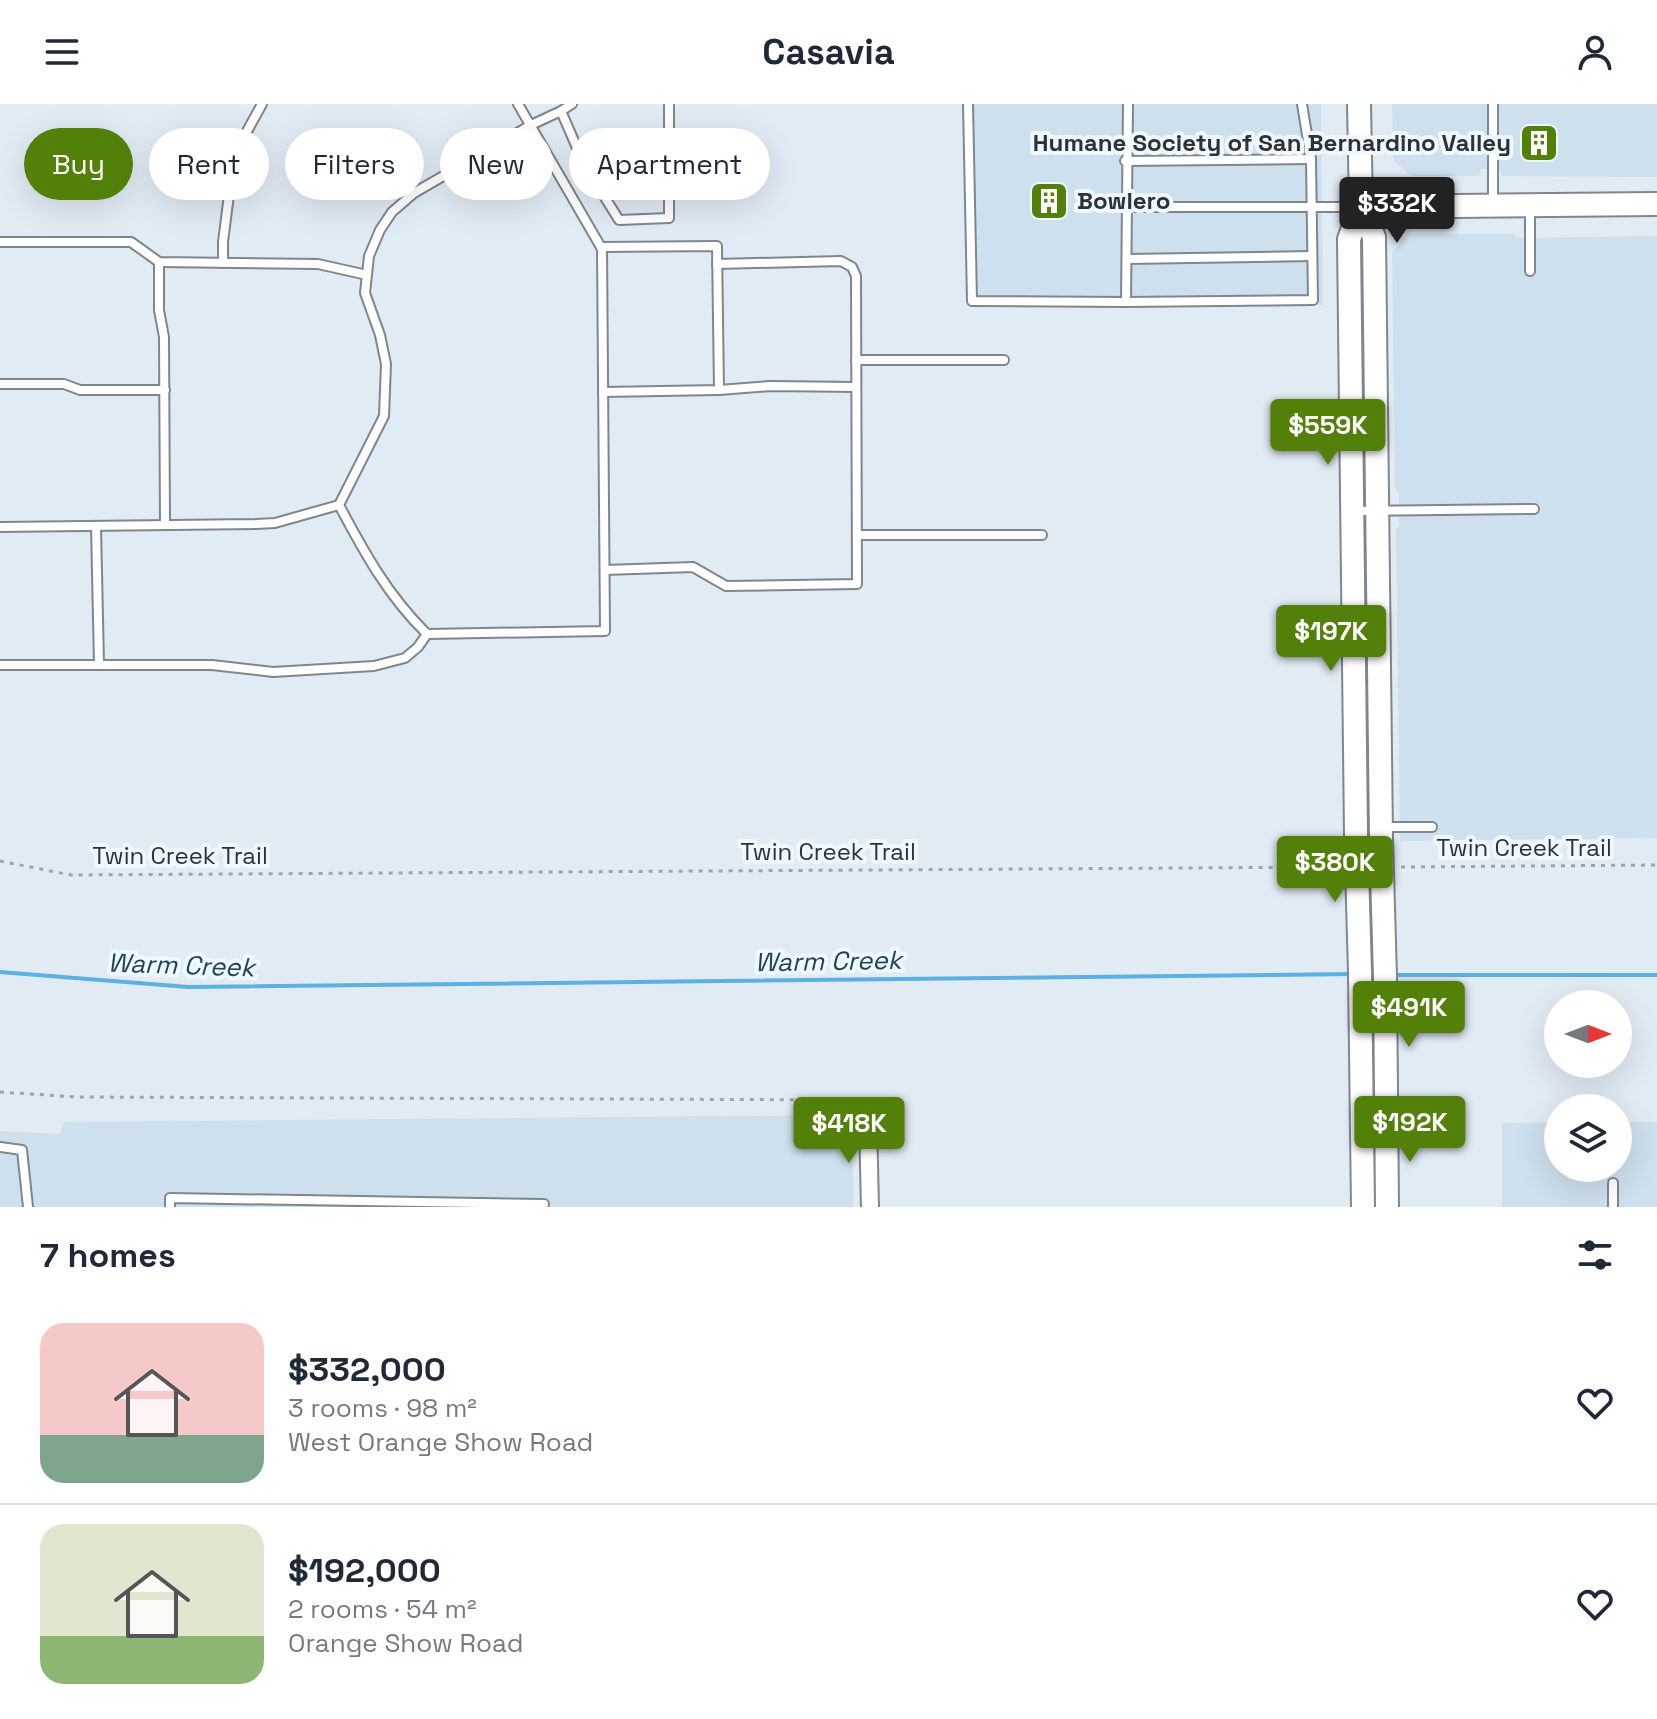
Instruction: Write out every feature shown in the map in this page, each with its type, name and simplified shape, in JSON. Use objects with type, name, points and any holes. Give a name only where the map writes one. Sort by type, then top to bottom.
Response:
[{"type":"main road","points":[[1359,104],[1361,207],[1349,239],[1363,1207]]},
{"type":"main road","points":[[1361,207],[1657,204]]},
{"type":"main road","points":[[1361,207],[1374,237],[1387,1207]]},
{"type":"street","points":[[868,1122],[870,1207]]},
{"type":"lane","points":[[223,263],[234,155],[262,104]]},
{"type":"lane","points":[[0,665],[212,665],[273,672],[374,666],[405,658],[427,634],[605,631],[601,247],[518,104]]},
{"type":"lane","points":[[0,527],[275,523],[339,505],[384,416],[386,364],[380,335],[365,293],[369,256],[380,230],[392,212],[414,193],[572,104]]},
{"type":"lane","points":[[561,111],[584,164],[619,220],[669,218],[669,104]]},
{"type":"lane","points":[[968,104],[972,301],[1126,302],[1313,300],[1311,159],[1302,104]]},
{"type":"lane","points":[[1126,302],[1125,161],[1128,104]]},
{"type":"lane","points":[[1493,104],[1493,206]]},
{"type":"lane","points":[[1125,161],[1311,159]]},
{"type":"lane","points":[[1530,206],[1530,271]]},
{"type":"lane","points":[[1125,207],[1361,207]]},
{"type":"lane","points":[[0,242],[131,242],[159,262],[318,264],[367,275]]},
{"type":"lane","points":[[601,247],[717,246],[719,390]]},
{"type":"lane","points":[[1127,259],[1312,256]]},
{"type":"lane","points":[[605,570],[693,567],[726,586],[857,584],[856,276],[852,267],[841,261],[717,264]]},
{"type":"lane","points":[[159,262],[159,310],[164,337],[165,525]]},
{"type":"lane","points":[[856,360],[1004,360]]},
{"type":"lane","points":[[0,384],[64,384],[80,390],[165,390]]},
{"type":"lane","points":[[603,392],[770,386],[856,387]]},
{"type":"lane","points":[[339,505],[392,598],[427,634]]},
{"type":"lane","points":[[1352,511],[1534,509]]},
{"type":"lane","points":[[96,526],[99,664]]},
{"type":"lane","points":[[857,535],[1042,535]]},
{"type":"lane","points":[[1381,832],[1432,827]]},
{"type":"lane","points":[[0,1147],[22,1150],[28,1207]]},
{"type":"lane","points":[[1613,1183],[1613,1207]]},
{"type":"lane","points":[[170,1207],[170,1198],[544,1204]]},
{"type":"path","name":"Twin Creek Trail","points":[[0,861],[71,875],[1340,867]]},
{"type":"path","name":"Twin Creek Trail","points":[[1387,867],[1657,865]]},
{"type":"path","points":[[0,1092],[77,1097],[868,1100],[868,1122]]},
{"type":"shaded area","points":[[967,104],[1321,104],[1323,305],[971,307]]},
{"type":"shaded area","points":[[1392,104],[1657,104],[1657,177],[1502,176],[1500,169],[1481,169],[1479,176],[1411,176],[1393,160]]},
{"type":"shaded area","points":[[1408,234],[1513,234],[1517,238],[1657,236],[1657,838],[1400,841],[1396,530],[1399,526],[1399,493],[1395,489],[1392,252]]},
{"type":"shaded area","points":[[853,1115],[853,1207],[0,1207],[0,1131],[60,1134],[64,1122]]},
{"type":"shaded area","points":[[1544,1122],[1544,1182],[1632,1182],[1632,1122],[1657,1122],[1657,1207],[1502,1207],[1502,1123]]},
{"type":"waterway","name":"Warm Creek","points":[[0,972],[188,987],[1355,974]]},
{"type":"waterway","name":"Warm Creek","points":[[1391,975],[1657,975]]},
{"type":"place","name":"Humane Society of San Bernardino Valley","points":[[1539,143]]},
{"type":"place","name":"Bowlero","points":[[1049,201]]}]
